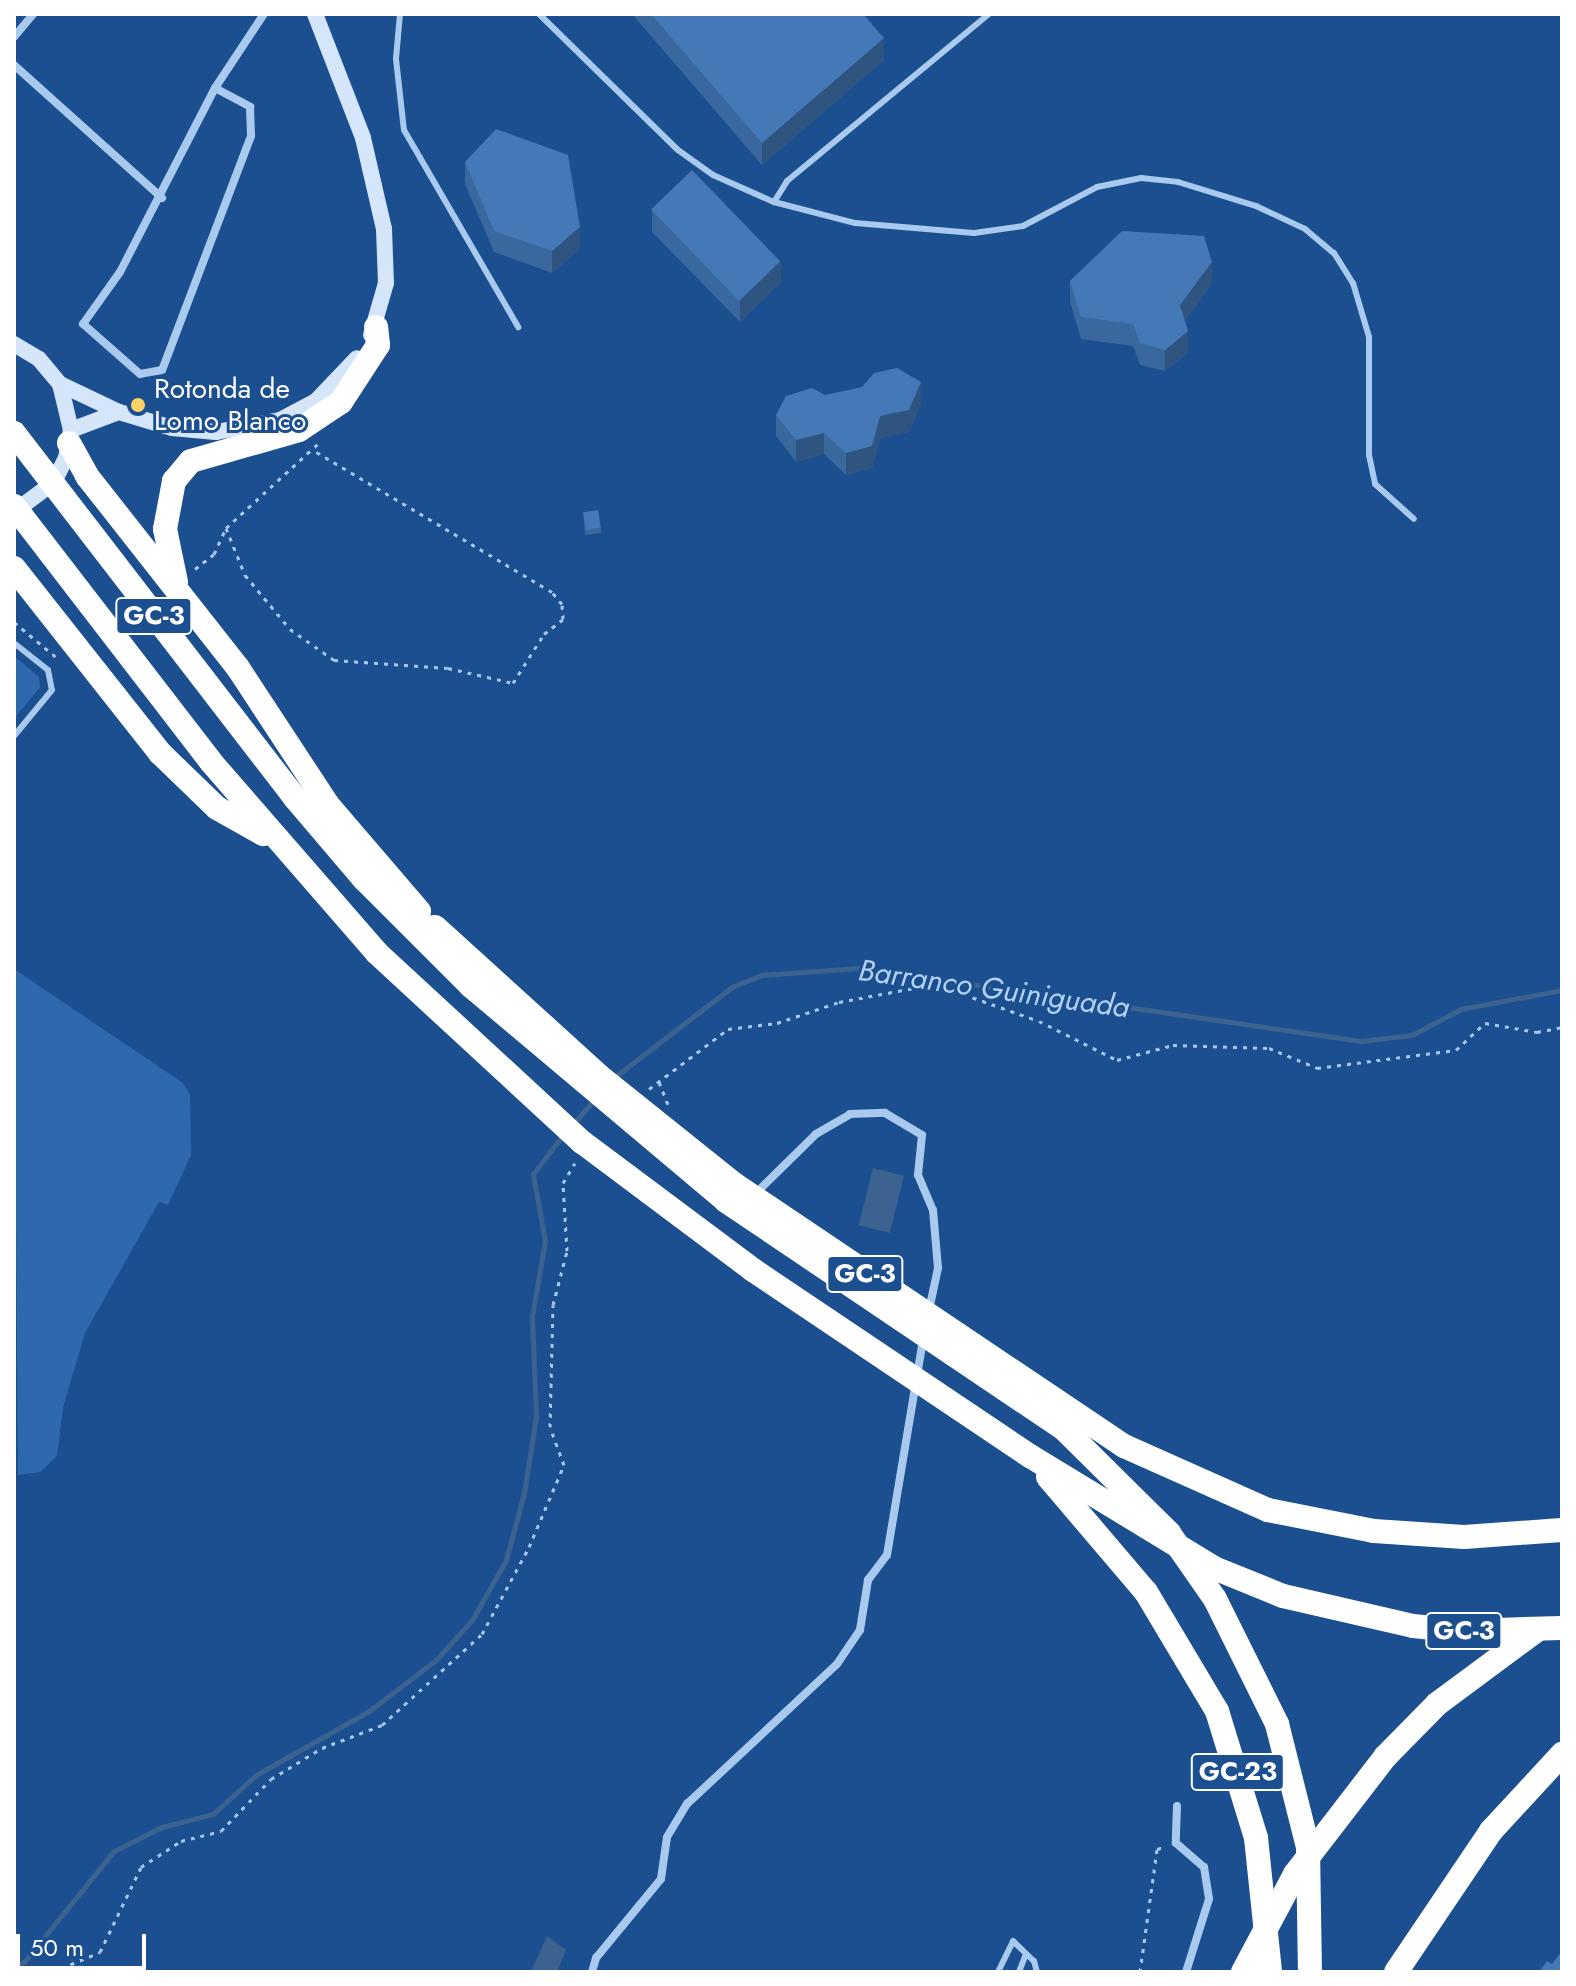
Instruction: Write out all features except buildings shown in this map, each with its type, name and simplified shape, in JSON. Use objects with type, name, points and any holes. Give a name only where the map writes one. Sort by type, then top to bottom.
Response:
[{"type":"highway","points":[[179,592],[165,529],[174,481],[191,461],[299,430],[341,402],[378,345],[376,327]]},
{"type":"highway","name":"GC-3","points":[[14,433],[295,798],[413,916],[598,1075],[734,1184],[1124,1446],[1268,1510],[1374,1531],[1464,1537],[1562,1530]]},
{"type":"highway","points":[[69,444],[87,476],[238,668],[328,805],[413,916]]},
{"type":"highway","name":"GC-3","points":[[14,506],[275,841],[377,953],[582,1142],[753,1270],[1030,1456],[1214,1568],[1283,1596],[1367,1618],[1464,1631],[1562,1628]]},
{"type":"highway","points":[[14,568],[160,753],[217,808],[275,841]]},
{"type":"highway","name":"GC-23","points":[[413,916],[586,1088],[726,1201],[1064,1429],[1169,1533],[1215,1599],[1254,1671],[1277,1724],[1306,1832],[1313,1913],[1310,1972]]},
{"type":"highway","name":"GC-23","points":[[1030,1456],[1146,1592],[1217,1711],[1240,1778],[1267,1905],[1270,1972]]},
{"type":"highway","points":[[1243,1972],[1295,1874],[1328,1827],[1437,1704],[1518,1640],[1562,1616]]},
{"type":"highway","points":[[1396,1972],[1491,1831],[1562,1754]]},
{"type":"street","points":[[14,37],[33,14]]},
{"type":"street","points":[[215,88],[250,107],[251,136],[162,370],[140,374],[83,324],[162,198],[215,88],[264,14]]},
{"type":"street","points":[[14,344],[39,359],[60,384],[119,412],[172,428],[216,432],[280,420],[316,401],[350,370],[376,327],[386,283],[384,229],[363,138],[315,14]]},
{"type":"street","points":[[14,65],[162,198]]},
{"type":"street","points":[[14,512],[53,483],[69,444],[60,384]]},
{"type":"street","points":[[69,444],[119,412]]},
{"type":"street","points":[[592,1972],[596,1958],[661,1879],[667,1837],[687,1804],[837,1664],[860,1630],[868,1580],[887,1555],[938,1268],[933,1210],[918,1175],[922,1135],[885,1113],[850,1114],[816,1134],[777,1178],[740,1199],[699,1162],[680,1135]]},
{"type":"street","points":[[1177,1806],[1176,1843],[1204,1867],[1209,1899],[1186,1972]]},
{"type":"lane","points":[[400,14],[396,59],[404,130],[518,327]]},
{"type":"lane","points":[[539,14],[678,150],[724,181],[774,202],[911,232],[974,233],[1023,226],[1097,187],[1141,178],[1191,186],[1305,229],[1334,253],[1353,283],[1369,337],[1369,455],[1375,484],[1414,519]]},
{"type":"lane","points":[[774,202],[787,181],[989,14]]},
{"type":"lane","points":[[14,643],[48,670],[52,690],[14,736]]},
{"type":"lane","points":[[998,1972],[1013,1941],[1037,1972]]},
{"type":"lane","points":[[1019,1972],[1026,1954]]},
{"type":"path","points":[[226,528],[245,575],[290,629],[334,660],[448,668],[513,683],[544,634],[563,619],[562,604],[552,592],[313,450]]},
{"type":"path","points":[[647,1091],[728,1029],[777,1023],[839,1002],[935,984],[1039,1021],[1117,1060],[1173,1045],[1269,1048],[1317,1068],[1456,1050],[1485,1023],[1537,1032],[1562,1027]]},
{"type":"path","points":[[52,1972],[100,1952],[141,1867],[181,1841],[221,1831],[271,1779],[322,1748],[382,1725],[482,1634],[564,1465],[550,1427],[553,1305],[567,1251],[563,1183],[577,1160]]},
{"type":"path","points":[[1140,1972],[1157,1849],[1176,1843]]},
{"type":"shaded area","points":[[14,656],[39,677],[40,687],[14,719]]},
{"type":"shaded area","points":[[14,969],[183,1083],[190,1094],[191,1155],[168,1205],[159,1202],[85,1333],[63,1408],[57,1456],[40,1472],[18,1475]]},
{"type":"shaded area","points":[[873,1168],[904,1176],[890,1233],[859,1225]]},
{"type":"shaded area","points":[[547,1936],[566,1950],[557,1972],[531,1972]]},
{"type":"waterway","name":"Barranco Guiniguada","points":[[612,1079],[732,987],[761,975],[859,968],[1361,1041],[1412,1035],[1461,1009],[1562,990]]},
{"type":"waterway","name":"Barranco Guiniguada","points":[[573,1124],[595,1099]]},
{"type":"waterway","name":"Barranco Guiniguada","points":[[14,1966],[24,1962],[114,1851],[162,1827],[213,1814],[256,1775],[369,1711],[436,1660],[472,1620],[506,1560],[524,1493],[536,1416],[532,1316],[545,1241],[533,1174],[563,1135]]},
{"type":"place","name":"Rotonda de Lomo Blanco","points":[[138,405]]}]
